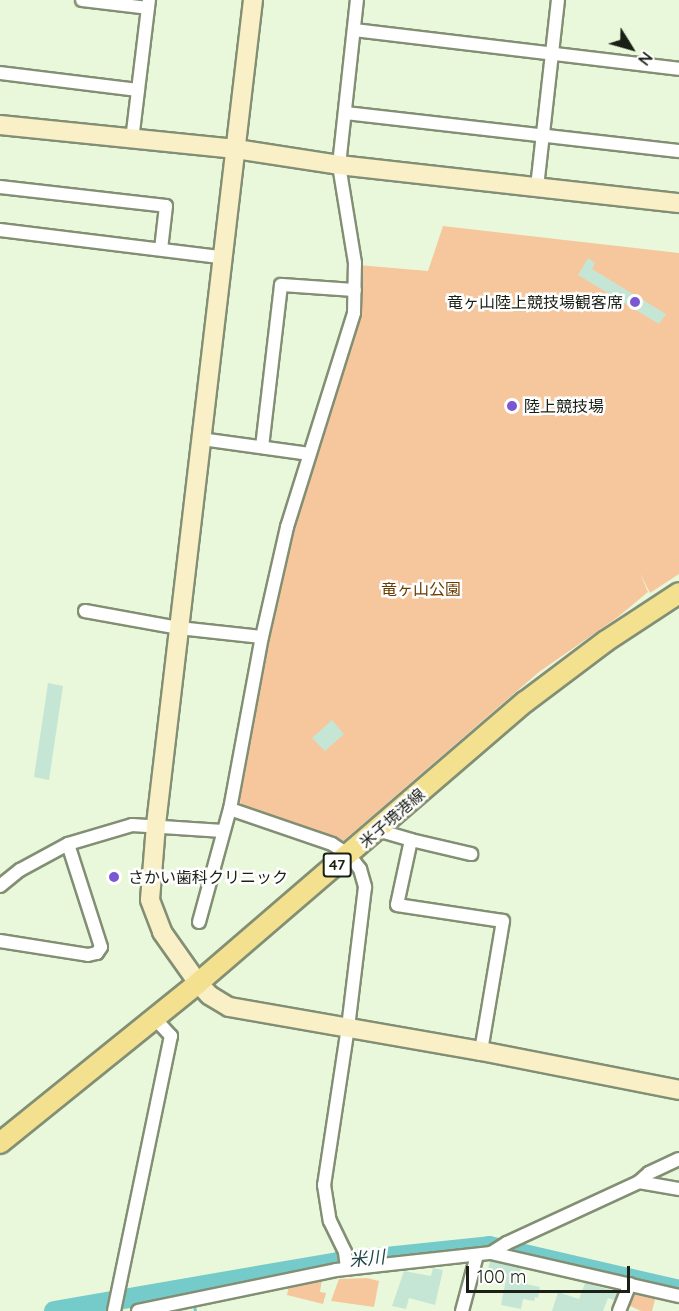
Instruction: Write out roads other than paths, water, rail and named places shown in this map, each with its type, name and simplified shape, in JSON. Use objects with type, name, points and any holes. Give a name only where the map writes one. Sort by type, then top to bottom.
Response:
[{"type":"main road","name":"米子境港線","points":[[0,1143],[198,983],[525,702],[606,641],[679,593]]},
{"type":"street","points":[[82,0],[148,4],[132,140]]},
{"type":"street","points":[[253,0],[156,825],[150,900],[162,932],[198,983],[209,995],[229,1007],[481,1051],[679,1090]]},
{"type":"street","points":[[199,922],[230,809],[262,637],[286,527],[354,313],[355,263],[339,165],[357,0]]},
{"type":"street","points":[[537,187],[558,0]]},
{"type":"street","points":[[354,30],[679,69]]},
{"type":"street","points":[[0,73],[138,90]]},
{"type":"street","points":[[345,113],[679,151]]},
{"type":"street","points":[[0,125],[237,149],[339,165],[679,203]]},
{"type":"street","points":[[0,187],[166,206],[161,249]]},
{"type":"street","points":[[0,230],[221,257]]},
{"type":"street","points":[[261,447],[281,285],[355,290]]},
{"type":"street","points":[[201,439],[309,454]]},
{"type":"street","points":[[86,611],[179,628],[262,637]]},
{"type":"street","points":[[230,809],[332,844],[349,855],[360,869],[365,887],[348,1027],[324,1185],[330,1221],[345,1252],[347,1268]]},
{"type":"street","points":[[0,886],[20,870],[68,844],[132,825],[223,831]]},
{"type":"street","points":[[377,830],[471,854]]},
{"type":"street","points":[[411,840],[398,905],[503,921],[481,1051]]},
{"type":"street","points":[[0,941],[88,955],[96,953],[101,947],[68,844]]},
{"type":"street","points":[[114,1311],[171,1036],[154,1018]]},
{"type":"street","points":[[491,1253],[507,1243],[639,1182],[649,1173],[679,1159]]},
{"type":"street","points":[[639,1182],[679,1189]]},
{"type":"street","points":[[138,1311],[347,1268],[491,1253],[679,1296]]},
{"type":"street","points":[[462,1311],[477,1255]]},
{"type":"street","points":[[619,1311],[630,1284]]},
{"type":"waterway","name":"米川","points":[[54,1311],[338,1262],[489,1246],[679,1290]]},
{"type":"waterway","points":[[193,1302],[195,1311]]},
{"type":"place","name":"竜ヶ山陸上競技場観客席","points":[[635,302]]},
{"type":"place","name":"陸上競技場","points":[[512,406]]},
{"type":"place","name":"さかい歯科クリニック","points":[[114,877]]},
{"type":"park label","name":"竜ヶ山公園","points":[[421,589]]}]
